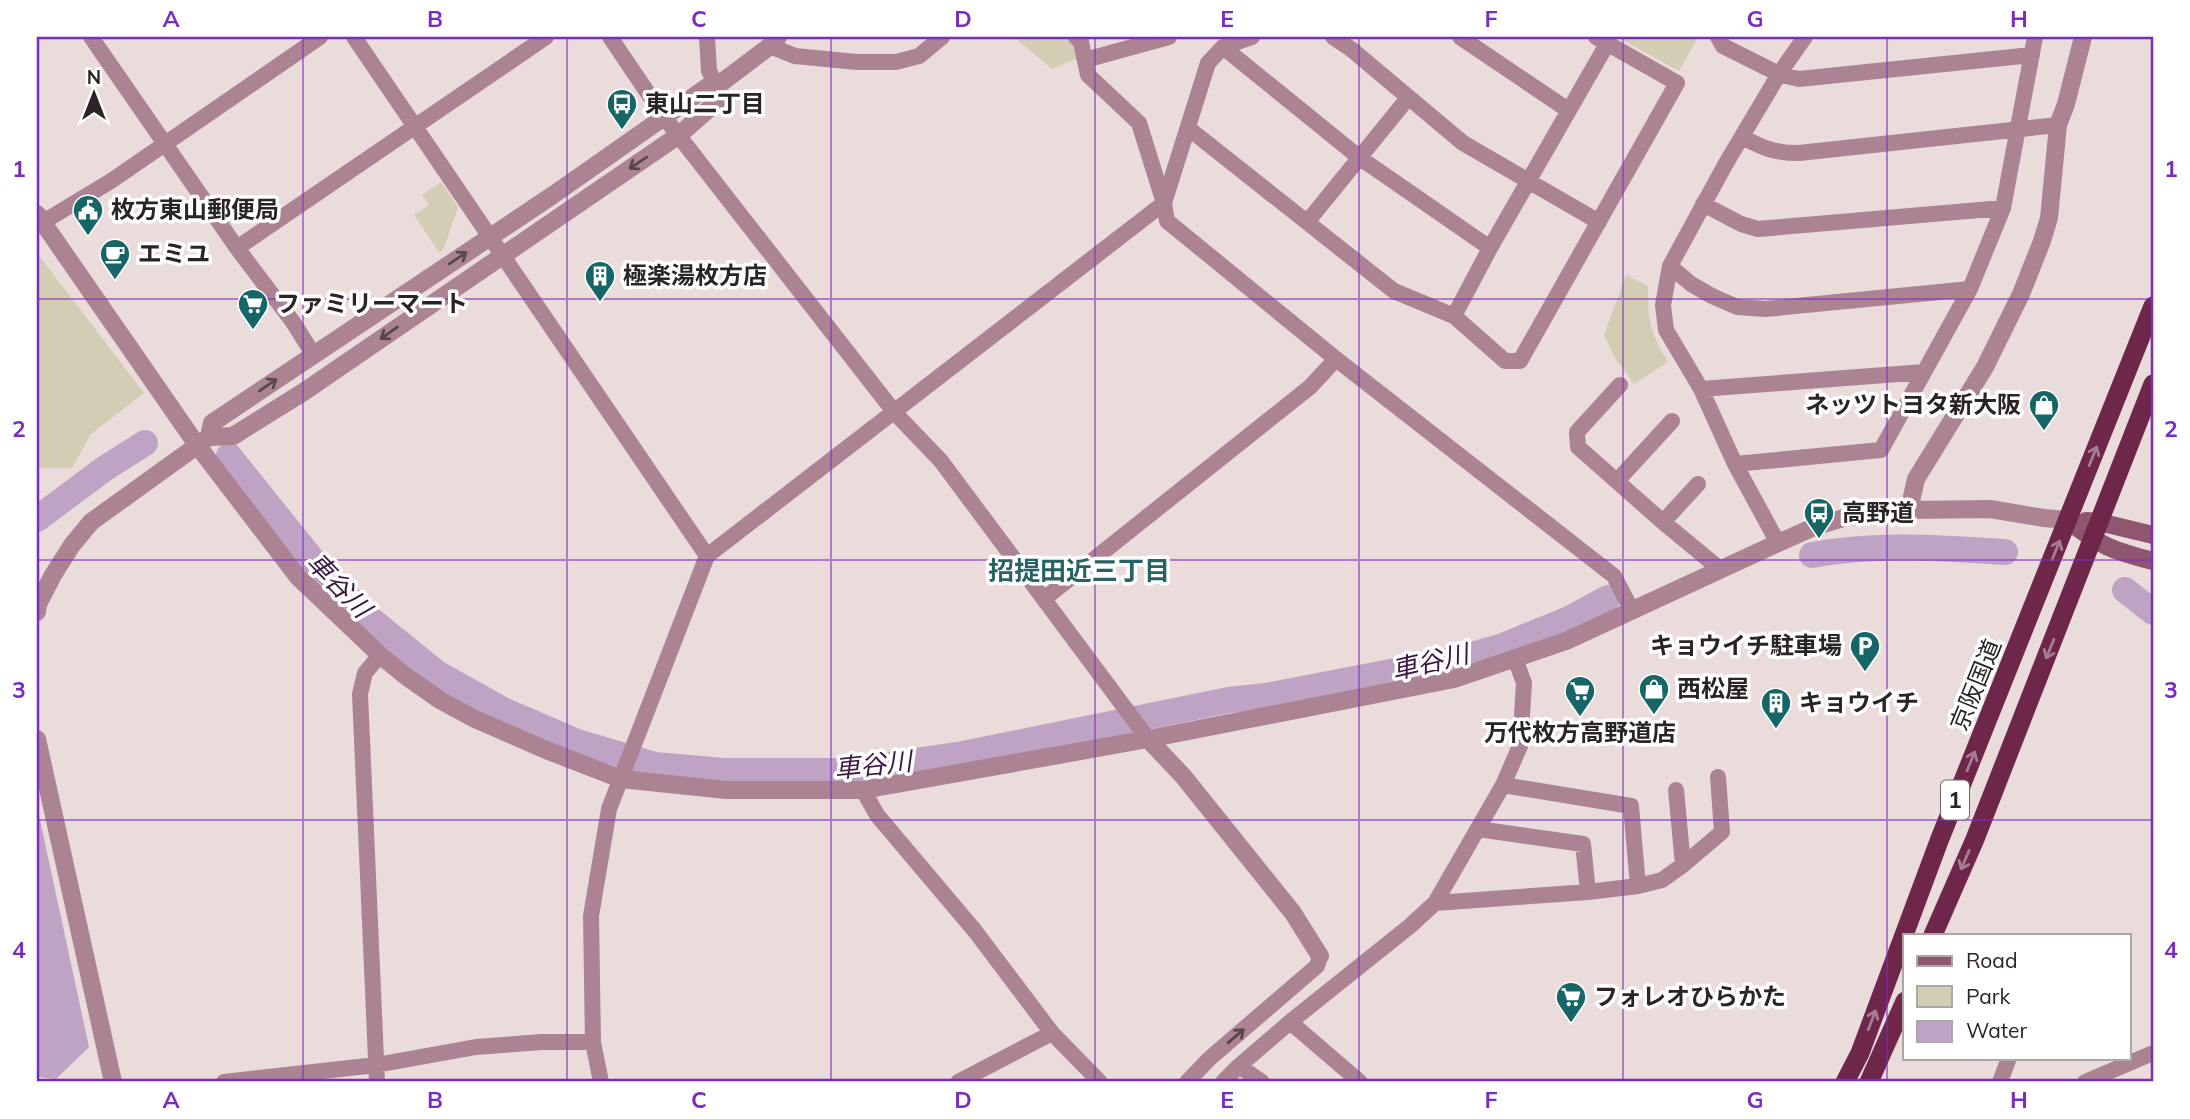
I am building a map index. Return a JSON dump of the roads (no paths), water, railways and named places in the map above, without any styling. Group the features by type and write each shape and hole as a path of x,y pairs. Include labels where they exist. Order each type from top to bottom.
{"highway":[{"name":"京阪国道","path":"1904,934 2153,306"},
{"name":"1","path":"1933,934 1975,839 2153,384"},
{"name":"京阪国道","path":"1845,1082 1860,1053 1903,938"},
{"path":"1869,1082 1903,1005"}],"main road":[{"path":"2068,520 2096,531 2153,536"},
{"path":"2096,531 2119,553 2153,561"}],"street":[{"path":"91,37 313,354"},
{"path":"320,37 111,181 40,218 203,441 298,577 407,677 440,700 475,719 545,750 624,771 726,790 863,790 1143,733 1454,679 1566,640 1814,527 1847,517 1909,510 1990,509 2068,520"},
{"path":"354,37 707,556"},
{"path":"237,248 546,37"},
{"path":"610,37 664,117 895,413 941,461 1143,733 1183,776 1293,913 1320,956 1317,966 1209,1059 1187,1082"},
{"path":"37,612 52,575 91,522 203,441 233,436 305,391 679,135 719,100 717,86 709,71 707,37"},
{"path":"203,441 212,423 707,87 717,86 774,42 795,56 857,62 896,62 919,56 942,37"},
{"path":"1076,37 1081,42 1088,75 1139,123 1167,220 1336,359 1614,576 1631,609"},
{"path":"1085,60 1169,37"},
{"path":"601,1082 593,1042 591,916 609,809 707,556 1164,203 1208,63 1223,47 1252,37"},
{"path":"1333,37 1463,143 1598,222"},
{"path":"1460,37 1568,110"},
{"path":"1718,37 1723,46 1779,74 1799,79 2032,55"},
{"path":"1778,543 1735,464 1701,389 1666,330 1663,305 1670,266 1779,74 1805,37"},
{"path":"1735,464 1881,450 1970,289 2003,208 2035,37"},
{"path":"1909,510 1916,479 1985,368 2021,294 2042,241 2049,218 2058,125 2083,37"},
{"path":"1188,128 1394,291 1454,316 1505,361 1520,361 1677,83 1602,40 1568,110 1454,316"},
{"path":"1223,47 1360,158 1490,248"},
{"path":"1308,222 1408,98"},
{"path":"1742,137 1764,149 1779,153 1798,153 2058,125"},
{"path":"1703,204 1741,224 1758,229 2003,208"},
{"path":"1670,266 1691,284 1737,307 1766,309 1970,289"},
{"path":"1044,599 1310,387 1336,359"},
{"path":"1701,389 1924,372"},
{"path":"1619,385 1577,432 1578,447 1721,570"},
{"path":"1616,481 1672,421"},
{"path":"1663,522 1698,484"},
{"path":"377,1082 360,694 365,673 380,655"},
{"path":"1223,1082 1290,1022 1435,903 1503,785 1520,746 1524,682 1515,658"},
{"path":"37,738 113,1082"},
{"path":"1435,903 1588,892 1662,880 1722,832 1718,776"},
{"path":"1503,785 1630,806 1638,886"},
{"path":"863,790 877,815 975,931 1052,1032 1100,1082"},
{"path":"1676,790 1683,865"},
{"path":"1478,828 1583,844 1588,892"},
{"path":"1290,1022 1360,1082"},
{"path":"958,1082 1052,1032"},
{"path":"224,1082 376,1065 476,1047 542,1042 593,1042"},
{"path":"2130,1059 2153,1053"},
{"path":"2000,1082 2008,1060"},
{"path":"2085,1082 2121,1061"},
{"path":"1239,1066 1262,1082"}],"water":[{"path":"37,806 89,1047 56,1079 37,1077"}],"waterway":[{"name":"車谷川","path":"37,519 104,469 145,443"},
{"name":"車谷川","path":"229,456 315,563 369,618 437,673 505,711 577,742 655,765 724,771 846,771 963,754 1229,700 1266,696 1453,660 1500,647 1569,619 1608,598"},
{"name":"車谷川","path":"1812,555 1884,548 2005,552"},
{"name":"車谷川","path":"2125,590 2153,612"}],"place":[{"name":"東山二丁目","path":"622,131"},
{"name":"枚方東山郵便局","path":"88,237"},
{"name":"エミユ","path":"115,281"},
{"name":"極楽湯枚方店","path":"600,303"},
{"name":"ファミリーマート","path":"253,331"},
{"name":"ネッツトヨタ新大阪","path":"2044,432"},
{"name":"高野道","path":"1819,540"},
{"name":"キョウイチ駐車場","path":"1865,673"},
{"name":"西松屋","path":"1654,716"},
{"name":"万代枚方高野道店","path":"1580,718"},
{"name":"キョウイチ","path":"1776,730"},
{"name":"フォレオひらかた","path":"1571,1024"}],"district":[{"name":"招提田近三丁目","path":"1079,571"}]}
